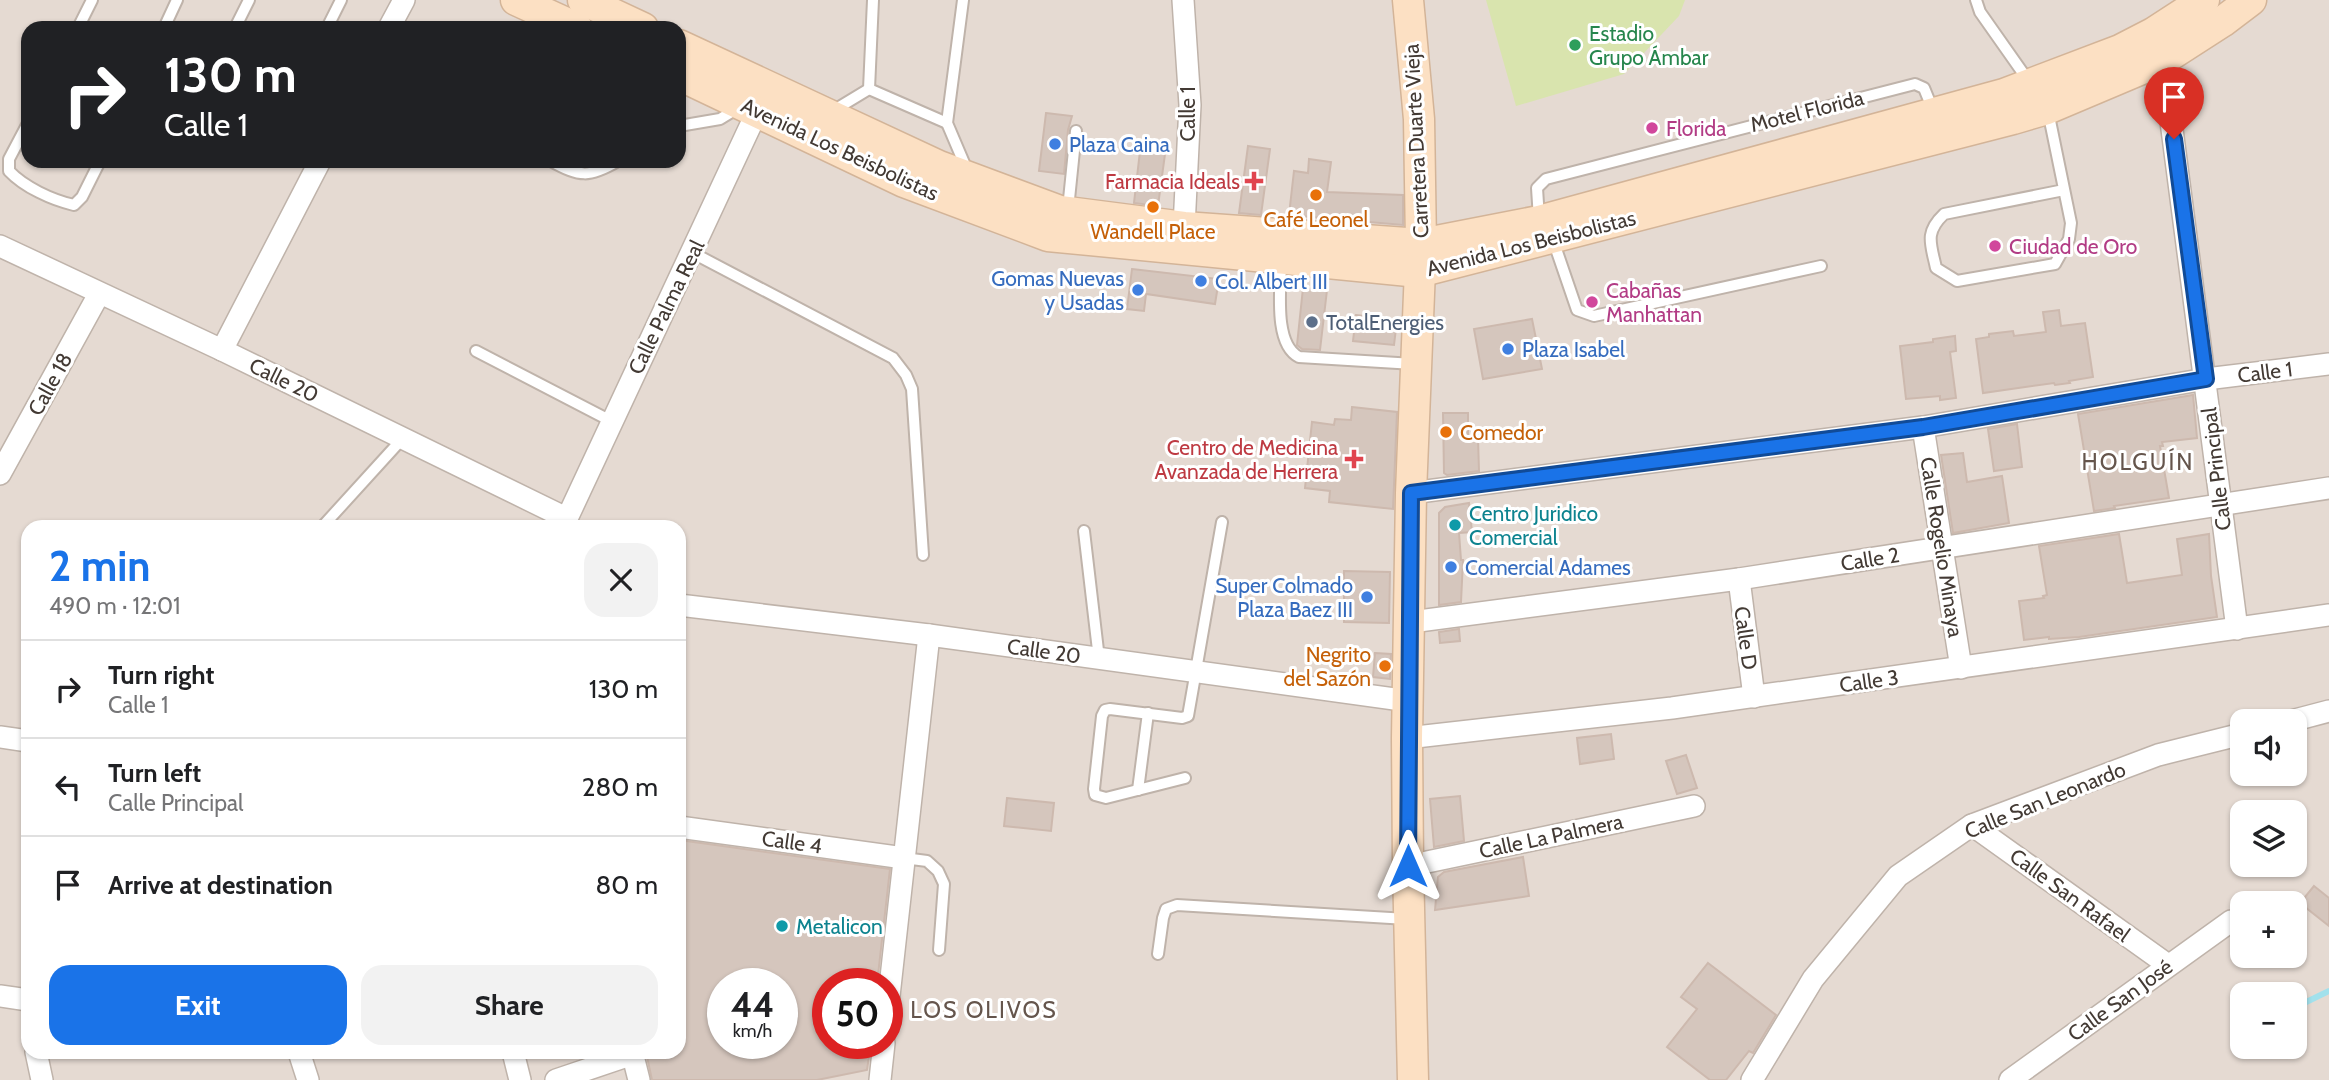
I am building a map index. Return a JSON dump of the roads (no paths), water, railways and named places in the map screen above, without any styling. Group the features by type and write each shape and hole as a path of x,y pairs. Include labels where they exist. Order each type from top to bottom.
{"main road":[{"path":"516,0 562,21"},
{"path":"583,0 628,21"},
{"name":"Carretera Duarte Vieja","path":"1408,0 1419,119 1420,258 1411,493 1408,738 1413,1080"},
{"name":"Avenida Los Beisbolistas","path":"686,50 757,101 904,182 1048,236 1281,258 1420,258 2013,120 2039,96 2120,50 2158,46 2213,11 2251,0"},
{"path":"2213,11 2267,0"},
{"name":"Avenida Los Beisbolistas","path":"686,77 757,101 827,114 970,179 1068,212 1420,258"},
{"name":"Avenida Los Beisbolistas","path":"1546,229 2004,94 2039,96"}],"street":[{"path":"393,21 404,0"},
{"name":"Calle 1","path":"1183,0 1189,105 1184,228"},
{"name":"Calle Principal","path":"2158,46 2206,379 2236,629"},
{"name":"Calle Palma Real","path":"566,520 693,253 757,101"},
{"path":"222,350 316,168"},
{"name":"Calle 20","path":"0,246 403,438 561,520"},
{"name":"Calle 18","path":"0,474 99,294"},
{"name":"Calle 1","path":"1411,493 1923,427 2206,379 2329,364"},
{"name":"Calle Rogelio Minaya","path":"1923,427 1961,668"},
{"name":"Calle 2","path":"1411,622 1739,579 2329,488"},
{"name":"Calle D","path":"1739,579 1754,697"},
{"name":"Calle 20","path":"686,606 929,635 1409,701"},
{"name":"Calle 3","path":"1408,738 1754,697 2329,615"},
{"path":"892,968 929,635"},
{"path":"2307,717 2329,711"},
{"path":"0,737 21,740"},
{"name":"Calle San Leonardo","path":"1752,1080 1814,979 1898,876 1972,825 2158,755 2230,737"},
{"name":"Calle La Palmera","path":"1408,866 1694,806"},
{"name":"Calle San Rafael","path":"1972,825 2168,965"},
{"name":"Calle 4","path":"686,828 904,858"},
{"name":"Calle San José","path":"2010,1080 2230,922"},
{"path":"0,996 21,1002"},
{"path":"38,1059 42,1080"},
{"path":"301,1059 308,1080"},
{"path":"515,1059 520,1080"},
{"path":"556,1080 615,1059"},
{"path":"634,1059 639,1080"},
{"path":"880,1080 882,1059"}],"lane":[{"path":"82,21 92,0"},
{"path":"167,21 177,0"},
{"path":"239,21 250,0"},
{"path":"330,21 341,0"},
{"path":"869,89 873,0"},
{"path":"963,0 947,122 970,179"},
{"path":"1976,0 1980,12 2039,96 2064,190 2071,223 2069,239 2055,264 1956,281 1936,268 1929,234 1944,214 2064,190"},
{"path":"827,114 869,89"},
{"path":"869,89 947,122"},
{"path":"686,125 720,119 757,101"},
{"path":"1068,212 1076,131"},
{"path":"21,136 9,159 9,171 16,179 61,202 74,205 82,197 96,168"},
{"path":"563,168 570,172 593,174 605,168"},
{"path":"1546,229 1577,310 1594,316 1821,266"},
{"path":"693,253 893,358 901,366 912,389 923,555"},
{"path":"1281,258 1283,332 1285,344 1291,353 1299,357 1416,365"},
{"path":"476,351 611,421"},
{"path":"328,520 403,438"},
{"path":"1185,778 1106,798 1095,795 1102,716 1105,710 1182,718 1188,716 1222,523"},
{"path":"1084,531 1099,659"},
{"path":"1138,790 1148,713"},
{"path":"904,858 927,861 942,878 944,884 939,950"},
{"path":"1158,954 1166,909 1177,905 1409,920"}],"waterway":[{"path":"2307,1002 2329,991"}],"place":[{"name":"Estadio Grupo Ámbar","path":"1575,45"},
{"name":"Florida","path":"1652,128"},
{"name":"Plaza Caina","path":"1055,144"},
{"name":"Farmacia Ideals","path":"1254,181"},
{"name":"Café Leonel","path":"1316,195"},
{"name":"Wandell Place","path":"1153,207"},
{"name":"Ciudad de Oro","path":"1995,246"},
{"name":"Col. Albert III","path":"1201,281"},
{"name":"Gomas Nuevas y Usadas","path":"1138,290"},
{"name":"Cabañas Manhattan","path":"1592,302"},
{"name":"TotalEnergies","path":"1312,322"},
{"name":"Plaza Isabel","path":"1508,349"},
{"name":"Comedor","path":"1446,432"},
{"name":"Centro de Medicina Avanzada de Herrera","path":"1354,459"},
{"name":"Centro Juridico Comercial","path":"1455,525"},
{"name":"Comercial Adames","path":"1451,567"},
{"name":"Super Colmado Plaza Baez III","path":"1367,597"},
{"name":"Negrito del Sazón","path":"1385,666"},
{"name":"Metalicon","path":"782,926"}],"district":[{"name":"HOLGUÍN","path":"2138,462"},
{"name":"LOS OLIVOS","path":"984,1010"}]}
